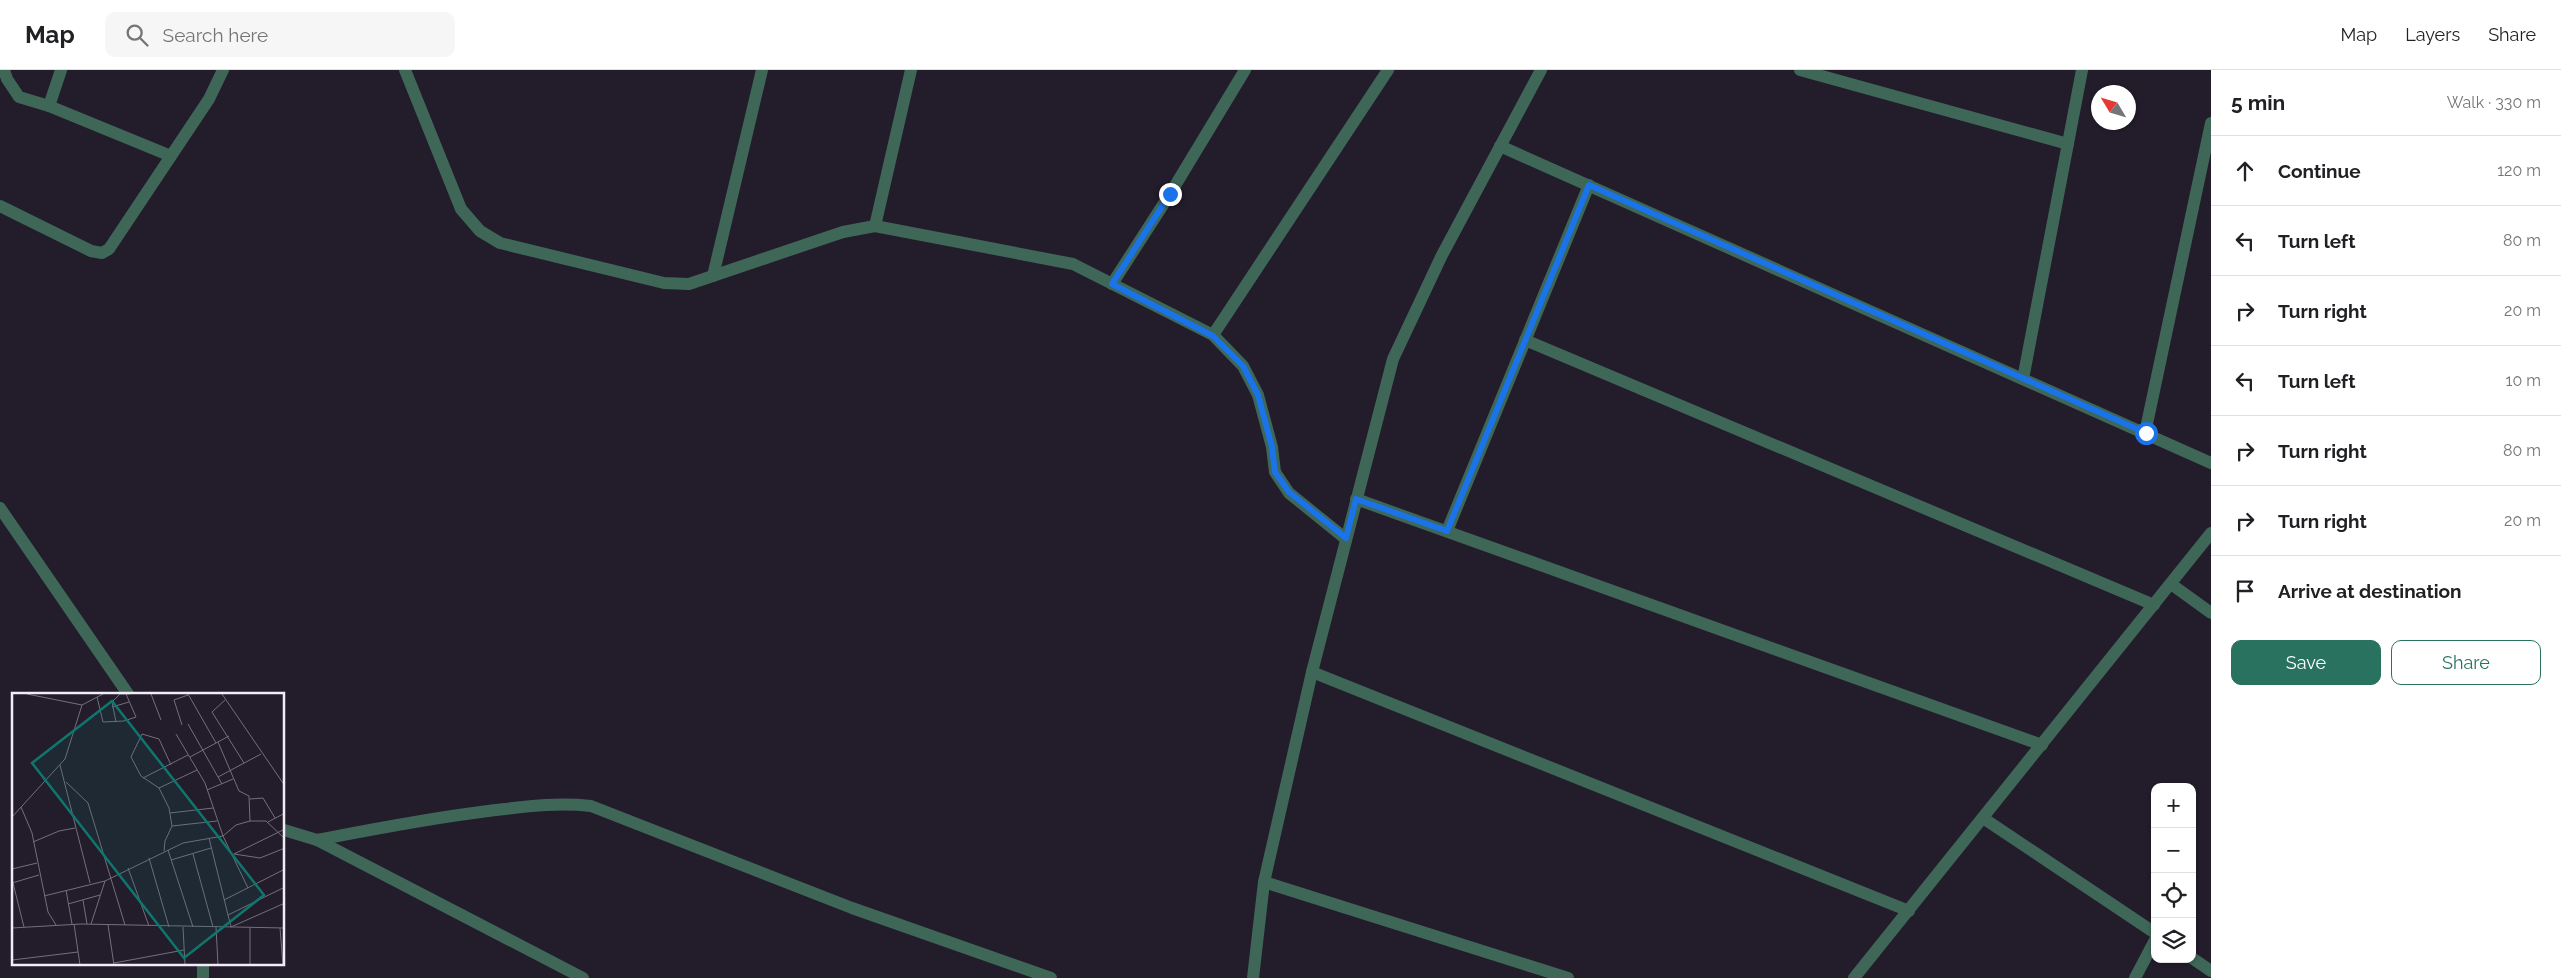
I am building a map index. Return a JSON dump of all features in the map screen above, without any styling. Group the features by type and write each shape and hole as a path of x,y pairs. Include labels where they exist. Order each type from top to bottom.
{"street":[{"path":"4,70 7,79 19,97 48,106 171,156"},
{"path":"48,106 61,70"},
{"path":"0,206 92,251 102,253 109,249 209,99 223,70"},
{"path":"406,70 461,209 480,231 500,243 664,283 689,284 843,232 875,226 1073,264 1213,336 1243,366 1258,395 1272,447 1275,472 1289,492 1346,538"},
{"path":"713,276 762,70"},
{"path":"875,226 911,70"},
{"path":"1112,284 1170,194 1245,70"},
{"path":"1213,336 1388,70"},
{"path":"1253,978 1264,882 1312,672 1393,359 1442,255 1541,70"},
{"path":"1800,70 2068,144"},
{"path":"2023,379 2082,70"},
{"path":"2146,433 2211,123"},
{"path":"1500,146 2211,462"},
{"path":"1447,531 1589,185"},
{"path":"1526,340 2154,605"},
{"path":"1356,499 2042,745"},
{"path":"0,508 127,693"},
{"path":"1854,978 2211,533"},
{"path":"2171,584 2211,613"},
{"path":"1312,672 1909,911"},
{"path":"317,840 427,819 514,808 562,803 591,806 852,908 1050,978"},
{"path":"1983,818 2151,930"},
{"path":"285,830 317,840 583,978"},
{"path":"1264,882 1568,978"},
{"path":"2135,978 2151,948"},
{"path":"2196,961 2211,971"}],"route":[{"path":"1170,194 1112,284 1213,336 1243,366 1258,395 1272,447 1275,472 1289,492 1346,538 1356,499 1447,531 1589,185 2146,433"}]}
